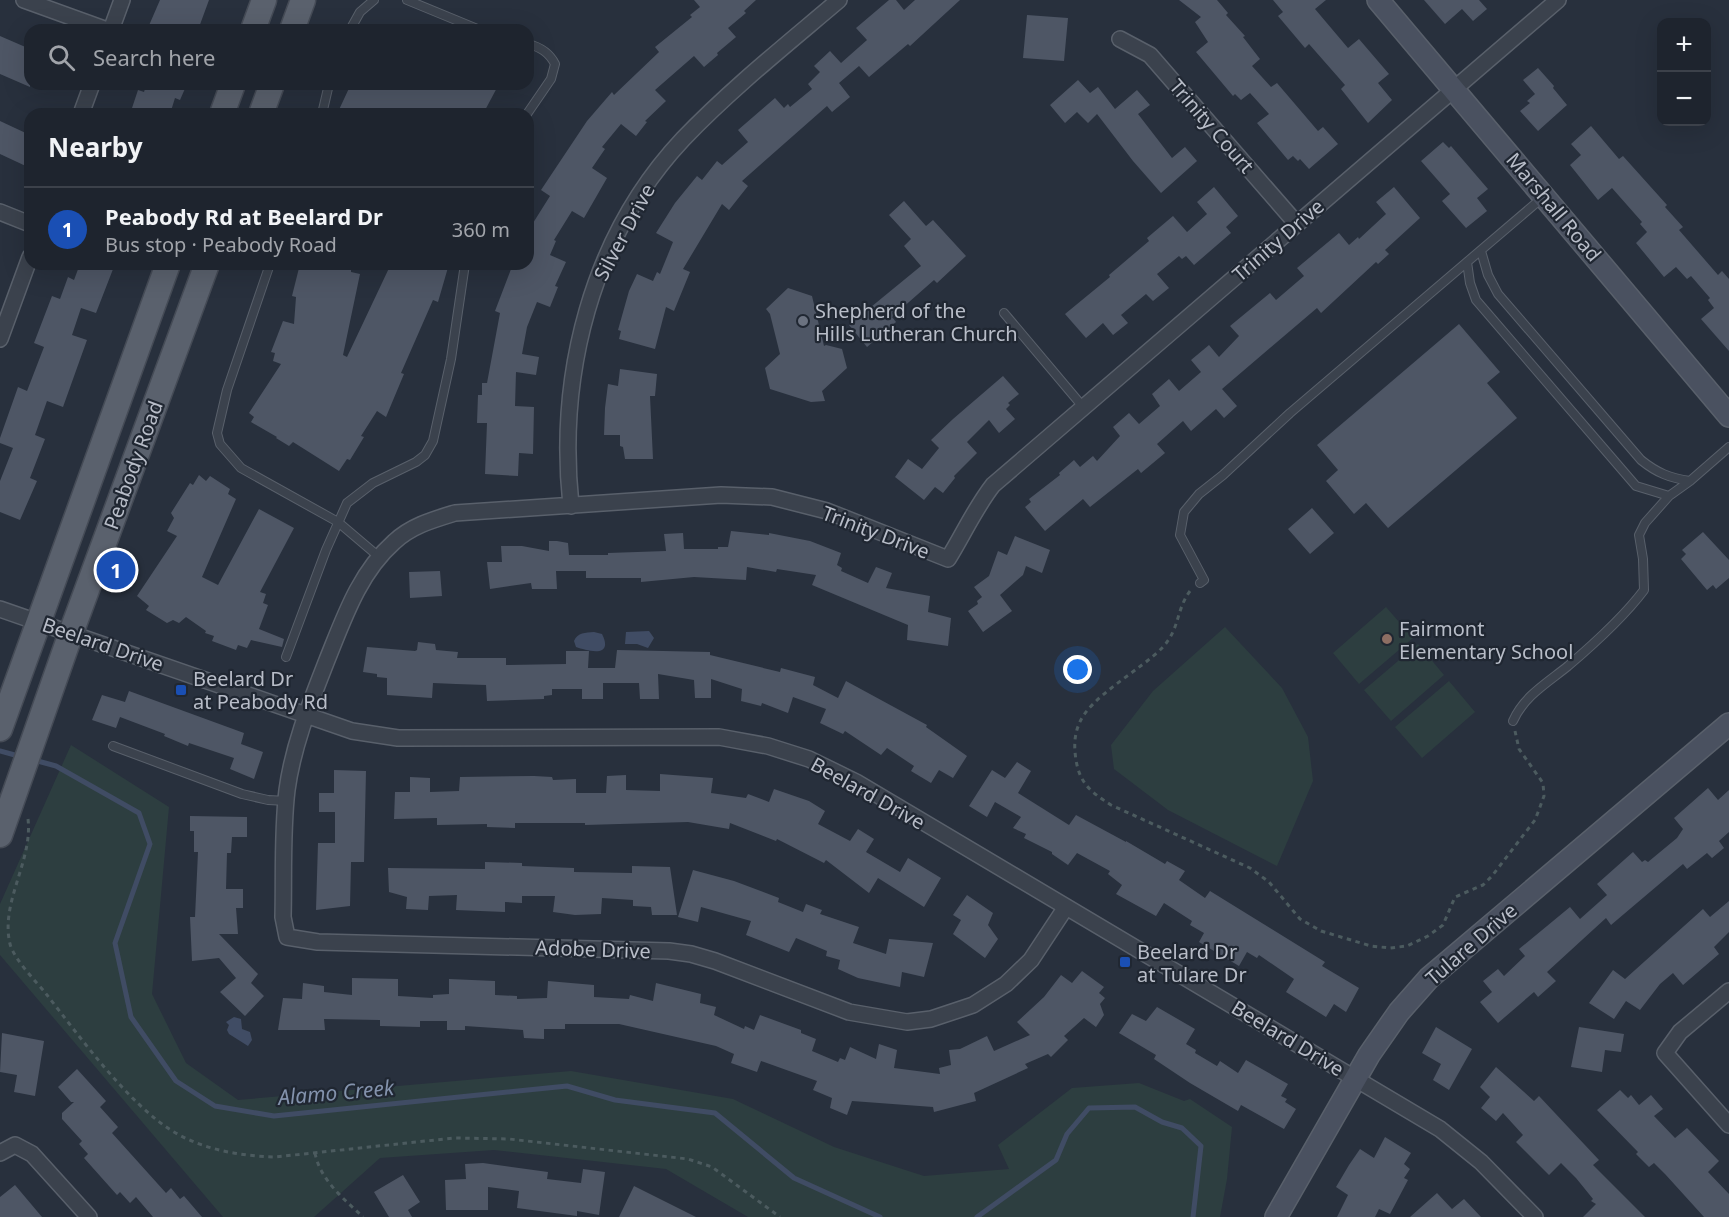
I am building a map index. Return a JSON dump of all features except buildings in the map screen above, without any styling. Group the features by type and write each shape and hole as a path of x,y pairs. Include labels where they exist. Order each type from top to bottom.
{"main road":[{"path":"255,24 264,0"},
{"path":"294,24 303,0"},
{"path":"224,108 231,90"},
{"path":"263,108 270,90"},
{"name":"Peabody Road","path":"3,720 166,270"},
{"name":"Peabody Road","path":"0,835 71,633 205,270"}],"street":[{"path":"24,0 92,24"},
{"path":"112,24 122,0"},
{"name":"Silver Drive","path":"571,506 569,485 571,392 577,350 588,301 610,249 634,205 682,141 722,100 839,0"},
{"name":"Marshall Road","path":"1378,0 1729,416"},
{"name":"Trinity Drive","path":"306,716 351,601 378,556 416,525 455,513 721,495 772,497 827,511 948,560 979,503 993,486 1558,0"},
{"name":"Trinity Court","path":"1120,39 1150,56 1296,223"},
{"path":"83,108 90,90"},
{"path":"0,212 24,222"},
{"path":"0,339 25,270"},
{"name":"Beelard Drive","path":"0,609 352,731 398,738 719,737 768,746 809,759 856,782 1440,1129 1481,1162 1535,1217"},
{"name":"Adobe Drive","path":"306,716 297,742 287,789 283,917 287,937 318,942 520,946 669,951 691,954 849,1012 907,1022 923,1020 973,1005 1006,984 1031,960 1066,907"},
{"name":"Tulare Drive","path":"1276,1217 1369,1055 1399,1012 1429,978 1728,727"},
{"path":"1729,991 1680,1032 1665,1053 1729,1125"},
{"path":"0,1153 15,1145 32,1154 90,1217"}],"lane":[{"path":"353,24 360,12 374,0"},
{"path":"406,0 465,24"},
{"path":"531,108 551,79 555,64 550,55 534,46"},
{"path":"323,108 328,90"},
{"path":"1200,583 1204,580 1180,535 1184,512 1199,494 1290,413 1545,196"},
{"path":"1481,250 1488,275 1498,294 1641,460 1672,479 1690,481"},
{"path":"1467,262 1470,283 1476,300 1636,486 1669,496"},
{"path":"268,270 227,390 217,434 220,444 241,468 338,522 378,556"},
{"path":"286,657 326,550 347,503 373,483 416,462 425,455 433,441 451,359 464,270"},
{"path":"1004,313 1084,408"},
{"path":"1513,721 1519,707 1631,607 1644,590 1643,559 1639,535 1648,518 1669,496 1729,447"},
{"path":"113,746 242,794 268,800 287,801"}],"path":[{"path":"1200,583 1190,590 1182,602 1177,626 1163,646 1143,666 1096,702 1079,723 1074,745 1078,769 1091,792 1111,805 1250,868 1269,882 1300,919 1321,931 1371,946 1390,948 1407,946 1428,936 1443,925 1455,897 1483,885 1492,876 1535,820 1544,796 1543,783 1519,749 1513,721"},
{"path":"8,812 28,816 30,835 9,904 7,927 10,945 26,969 123,1087 159,1122 180,1135 201,1144 250,1156 275,1157 454,1138 509,1139 688,1159 712,1167 780,1217"},
{"path":"315,1153 326,1178 363,1217"}],"shaded area":[{"path":"1386,607 1413,638 1359,684 1333,653"},
{"path":"1225,627 1282,688 1308,737 1313,781 1277,866 1168,810 1114,769 1111,745 1153,691"},
{"path":"1418,644 1444,675 1391,721 1364,690"},
{"path":"1449,681 1475,712 1422,758 1395,727"},
{"path":"71,745 169,807 152,994 186,1063 238,1100 571,1071 733,1099 834,1147 924,1176 1009,1169 998,1145 1072,1088 1139,1083 1184,1101 1190,1099 1232,1127 1227,1179 1220,1217 748,1217 666,1169 494,1150 380,1158 314,1217 223,1217 0,955 0,904"}],"water":[{"path":"649,631 654,638 648,648 637,644 625,644 626,632"},
{"path":"594,632 602,634 605,647 602,650 593,651 576,647 574,641 578,636"},
{"path":"234,1017 241,1019 242,1029 250,1032 252,1040 248,1046 229,1034 227,1030 229,1025 226,1022"}],"waterway":[{"name":"Alamo Creek","path":"0,751 22,757"},
{"name":"Alamo Creek","path":"34,760 56,766 139,813 150,844 115,943 131,1017 176,1081 215,1106 274,1116 567,1086 615,1100 715,1113 794,1178 880,1217"},
{"name":"Alamo Creek","path":"977,1217 1056,1160 1067,1134 1089,1108 1135,1107 1162,1122 1182,1128 1201,1146 1193,1217"}],"place":[{"name":"Shepherd of the Hills Lutheran Church","path":"803,321"},
{"name":"Peabody Rd at Beelard Dr","path":"116,570"},
{"name":"Fairmont Elementary School","path":"1387,639"},
{"name":"Beelard Dr at Peabody Rd","path":"181,690"},
{"name":"Beelard Dr at Tulare Dr","path":"1125,962"}]}
